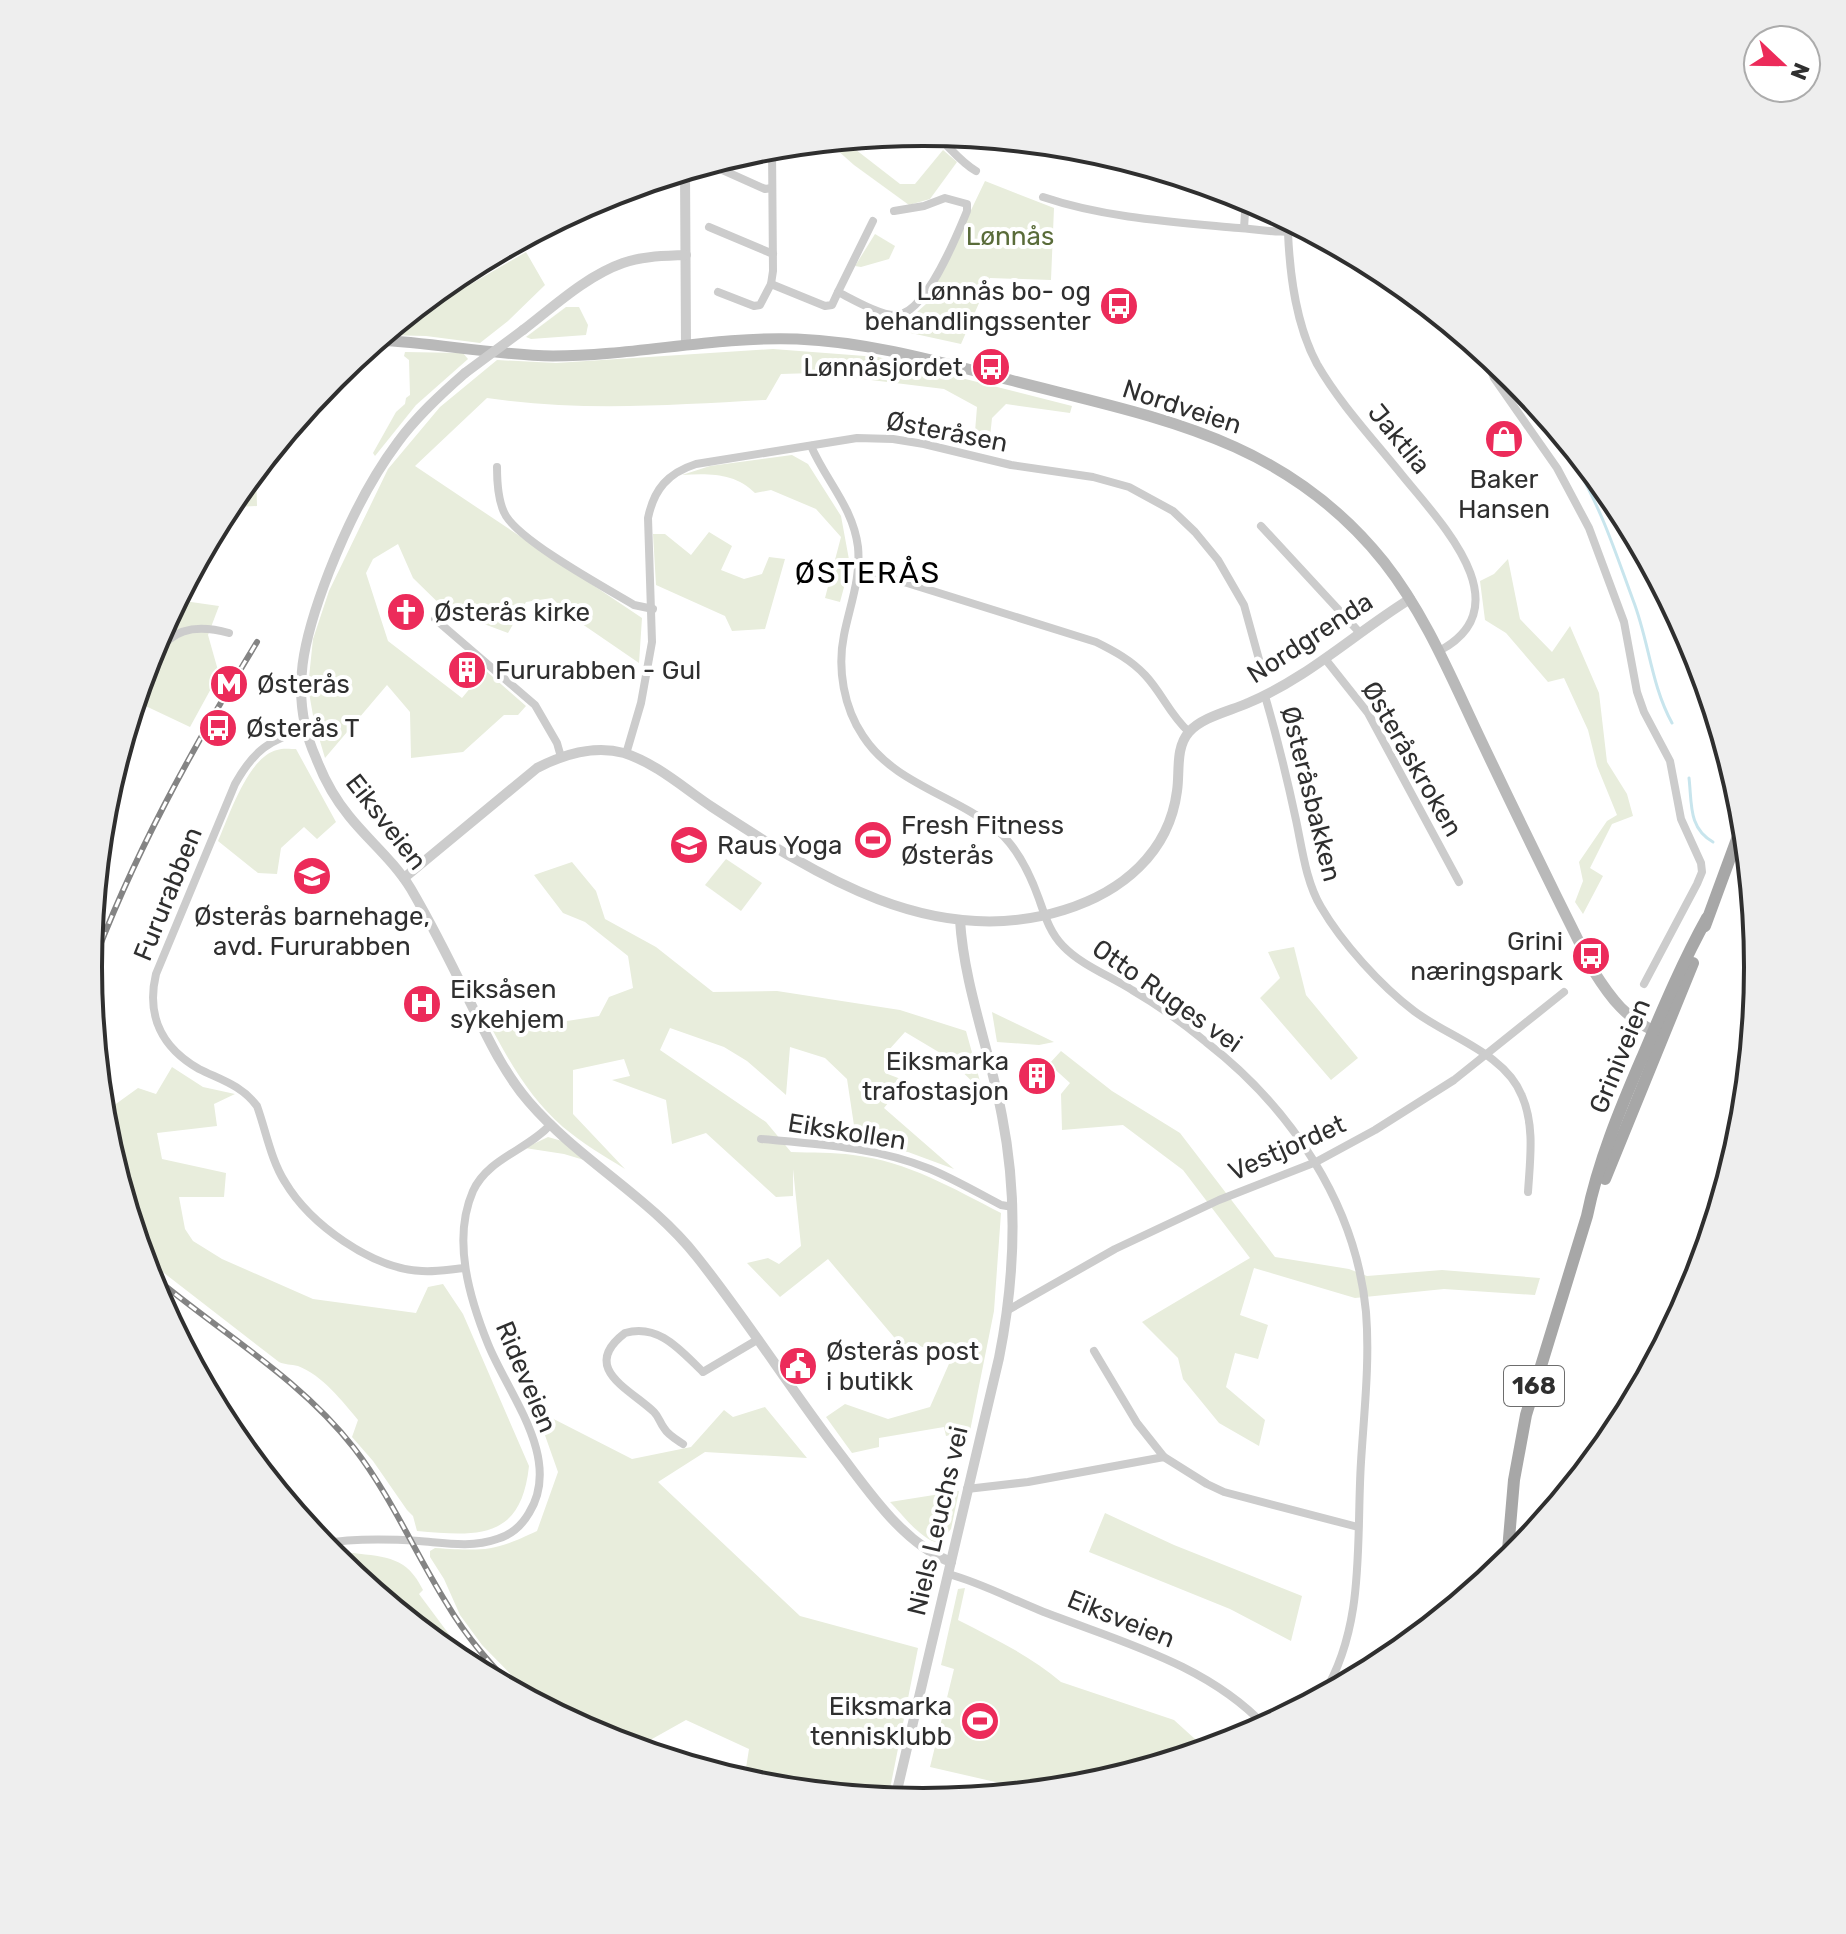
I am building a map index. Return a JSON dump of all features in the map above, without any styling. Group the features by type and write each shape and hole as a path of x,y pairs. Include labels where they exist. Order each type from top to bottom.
{"main road":[{"name":"Nordveien","path":"392,341 554,356 796,339 867,347 934,361 1209,434 1263,460 1314,495 1367,542 1410,599 1439,651 1593,970 1619,1007 1634,1021 1658,1033"},
{"name":"Griniveien","path":"1509,1543 1514,1480 1526,1415 1591,1195 1612,1133 1699,948 1734,845"}],"street":[{"path":"951,147 967,166 976,171"},
{"path":"718,292 754,306 760,305 771,284 772,160"},
{"path":"724,171 765,189 772,188"},
{"path":"685,182 686,345"},
{"path":"1043,197 1104,212 1288,233"},
{"path":"838,292 897,315 925,297 950,253 967,204 945,198 924,206 894,211"},
{"path":"1244,228 1245,212"},
{"path":"771,284 825,306 832,305 873,221"},
{"path":"709,227 773,254"},
{"name":"Jaktlia","path":"1288,233 1296,303 1306,343 1319,367 1452,535 1466,560 1475,611 1466,632 1439,651"},
{"name":"Eiksveien","path":"686,255 634,260 613,267 575,291 465,373 429,406 397,443 347,527 305,640 302,685 306,729 314,755 335,797 404,878 505,1068 529,1102 678,1235 882,1506 949,1568 1203,1677 1237,1699 1256,1717"},
{"path":"1493,376 1557,468 1589,528 1624,622 1637,692 1670,761 1681,819 1701,863 1702,872 1697,884 1644,984"},
{"name":"Østeråsen","path":"626,754 649,666 653,609 648,518 662,484 682,468 696,464 811,446 869,438 905,440 1011,465 1093,477 1147,495 1185,521 1218,560 1244,605 1260,663"},
{"name":"Otto Ruges vei","path":"811,446 847,509 858,545 859,568 842,656 844,688 857,726 874,751 896,770 969,810 1007,840 1028,872 1044,915 1063,947 1148,1000 1228,1060 1273,1107 1316,1162 1332,1191 1359,1271 1367,1335 1355,1602 1349,1636 1333,1678"},
{"path":"497,467 504,513 515,527 634,605 653,609"},
{"path":"1261,526 1360,633"},
{"path":"404,878 527,775 561,757 596,750 626,754 652,767 776,849 837,882 895,906 960,920 1021,919 1091,900 1133,875 1167,830 1173,812 1179,757 1189,732 1171,714 1146,676 1114,651 1096,642 859,568"},
{"name":"Nordgrenda","path":"1189,732 1201,723 1265,696 1326,660 1410,599"},
{"path":"435,619 535,705 557,743 561,757"},
{"path":"170,640 177,632 201,628 229,633"},
{"name":"Østeråskroken","path":"1326,660 1368,713 1459,882"},
{"name":"Østeråsbakken","path":"1265,696 1304,858 1319,905 1336,930 1395,996 1436,1026 1486,1056 1512,1078 1528,1113 1528,1192"},
{"name":"Fururabben","path":"306,729 285,735 263,747 247,764 235,784 156,974 154,1019 159,1032 175,1052 244,1091 257,1106 285,1182 327,1229 376,1260 398,1268 421,1271 465,1268"},
{"name":"Niels Leuchs vei","path":"898,1787 1008,1310 1013,1245 1013,1207 1002,1114 969,979 960,920"},
{"name":"Vestjordet","path":"1008,1310 1115,1249 1170,1222 1316,1162 1419,1103 1486,1056 1564,992"},
{"name":"Rideveien","path":"337,1543 379,1540 462,1545 482,1543 507,1535 521,1524 531,1510 540,1484 536,1452 489,1346 465,1268 465,1226 475,1188 491,1168 535,1139 551,1124"},
{"name":"Eikskollen","path":"761,1139 877,1153 929,1168 1001,1205 1013,1207"},
{"path":"683,1444 664,1429 655,1413 611,1375 607,1361 611,1347 625,1333 647,1331 664,1336 703,1372 757,1340"},
{"path":"1094,1351 1137,1423 1164,1457 1224,1492 1358,1527"},
{"path":"967,1489 1028,1482 1164,1457"}],"green space":[{"path":"855,149 900,184 915,184 943,150 957,162 930,199 909,205 838,151"},
{"name":"Lønnås","path":"985,181 1054,208 1051,280 990,278 961,344 897,330 926,304"},
{"path":"875,234 895,246 889,259 855,266"},
{"path":"526,252 545,285 480,343 400,335 467,284"},
{"path":"566,307 579,307 588,325 586,335 526,337"},
{"path":"773,349 878,357 1072,406 1070,413 1006,404 992,418 989,447 974,444 977,407 944,389 814,373 781,374 766,400 592,406 487,398 415,466 642,618 639,663 569,615 552,598 526,602 508,633 468,618 457,621 413,578 398,544 373,559 366,573 388,641 462,698 485,670 526,706 518,715 504,715 463,752 411,758 410,712 387,685 325,758 308,687 313,639 329,591 388,469 440,407 497,360 556,363"},
{"path":"405,352 463,353 468,359 416,405 375,456 373,453 396,412 410,395 409,360 404,356"},
{"path":"792,455 808,464 841,516 850,565 840,602 825,598 841,537 816,509 771,490 755,493 730,478 682,475 710,466"},
{"path":"257,488 257,506 243,507"},
{"path":"709,532 732,546 721,570 744,579 762,574 769,557 785,559 765,629 732,631 725,616 656,585 653,534 665,534 691,555"},
{"path":"1508,559 1520,619 1552,652 1570,626 1599,693 1607,762 1627,794 1633,816 1612,824 1590,868 1603,876 1583,914 1575,902 1583,881 1579,862 1607,821 1617,815 1597,766 1588,730 1564,678 1548,682 1506,633 1485,620 1480,581 1494,574"},
{"path":"188,602 219,606 208,635 219,674 190,727 145,706 164,653"},
{"path":"296,749 336,822 317,839 304,827 281,848 277,874 258,873 218,841 248,775 257,764 277,750"},
{"path":"726,859 762,883 741,911 705,885"},
{"path":"572,862 596,891 605,919 656,947 713,992 777,991 900,1010 966,1031 983,1092 947,1057 905,1032 887,1052 885,1073 906,1081 884,1108 954,1169 908,1152 875,1147 876,1137 855,1132 847,1079 825,1058 790,1047 786,1095 747,1061 724,1047 670,1028 660,1050 766,1122 791,1152 845,1154 892,1163 930,1177 1001,1213 994,1311 970,1431 946,1436 944,1427 879,1438 879,1447 852,1453 826,1417 845,1404 888,1419 930,1407 952,1357 908,1342 904,1349 828,1259 780,1297 747,1263 768,1258 779,1264 801,1246 793,1169 793,1196 776,1197 706,1133 672,1144 666,1100 612,1080 630,1076 624,1059 573,1070 573,1114 625,1169 563,1127 527,1087 482,1010 516,1029 599,1016 609,997 633,988 628,956 585,922 563,913 534,875"},
{"path":"1294,947 1306,995 1358,1058 1331,1080 1260,998 1280,978 1268,952"},
{"path":"992,1012 1054,1042 1039,1045 997,1042"},
{"path":"1061,1051 1112,1091 1180,1133 1275,1257 1349,1269 1367,1276 1442,1270 1540,1278 1535,1295 1444,1289 1355,1298 1254,1268 1240,1315 1268,1325 1258,1359 1235,1353 1226,1387 1265,1420 1259,1446 1219,1423 1183,1379 1178,1358 1142,1322 1250,1258 1183,1170 1123,1125 1062,1130 1061,1094 1070,1083 1049,1064"},
{"path":"172,1067 203,1087 235,1094 214,1104 217,1126 157,1133 162,1159 226,1173 224,1197 179,1197 185,1229 193,1241 222,1259 313,1299 416,1313 428,1287 443,1284 463,1314 529,1466 517,1508 506,1521 477,1532 417,1531 413,1516 352,1437 358,1420 331,1389 307,1370 279,1362 160,1270 130,1179 114,1105 138,1088 156,1094"},
{"path":"548,1137 562,1141 584,1160 525,1148"},
{"path":"765,1407 807,1458 705,1452 658,1482 800,1616 918,1648 890,1787 816,1781 746,1768 749,1749 686,1720 649,1741 560,1703 517,1681 482,1645 460,1615 430,1557 430,1551 435,1548 488,1548 537,1531 558,1472 536,1410 632,1459 691,1447 724,1410 733,1417"},
{"path":"959,1491 951,1529 939,1543 919,1532 890,1502"},
{"path":"1105,1513 1174,1545 1302,1596 1291,1641 1230,1609 1089,1552"},
{"path":"348,1554 386,1558 403,1565 417,1579 423,1590 419,1594 450,1638 423,1618"},
{"path":"965,1588 958,1620 1024,1656 1061,1682 1174,1720 1197,1741 1135,1760 1030,1781 1002,1784 930,1767 954,1669 941,1665 958,1589"}],"waterway":[{"path":"1587,484 1633,600 1659,694 1672,723"},
{"path":"1689,778 1695,822 1713,842"}],"railway":[{"path":"103,938 165,804 257,642"},
{"path":"167,1288 282,1376 332,1422 380,1485 435,1585 463,1628 495,1667"}],"place":[{"name":"Lønnås bo- og behandlingssenter","path":"1119,306"},
{"name":"Lønnåsjordet","path":"991,367"},
{"name":"Baker Hansen","path":"1504,439"},
{"name":"Østerås kirke","path":"406,612"},
{"name":"Fururabben - Gul","path":"467,670"},
{"name":"Østerås","path":"229,684"},
{"name":"Østerås T","path":"218,728"},
{"name":"Fresh Fitness Østerås","path":"873,840"},
{"name":"Raus Yoga","path":"689,845"},
{"name":"Østerås barnehage, avd. Fururabben","path":"312,876"},
{"name":"Grini næringspark","path":"1591,956"},
{"name":"Eiksåsen sykehjem","path":"422,1004"},
{"name":"Eiksmarka trafostasjon","path":"1037,1076"},
{"name":"Østerås post i butikk","path":"798,1366"},
{"name":"Eiksmarka tennisklubb","path":"980,1721"}],"district":[{"name":"ØSTERÅS","path":"868,573"}]}
